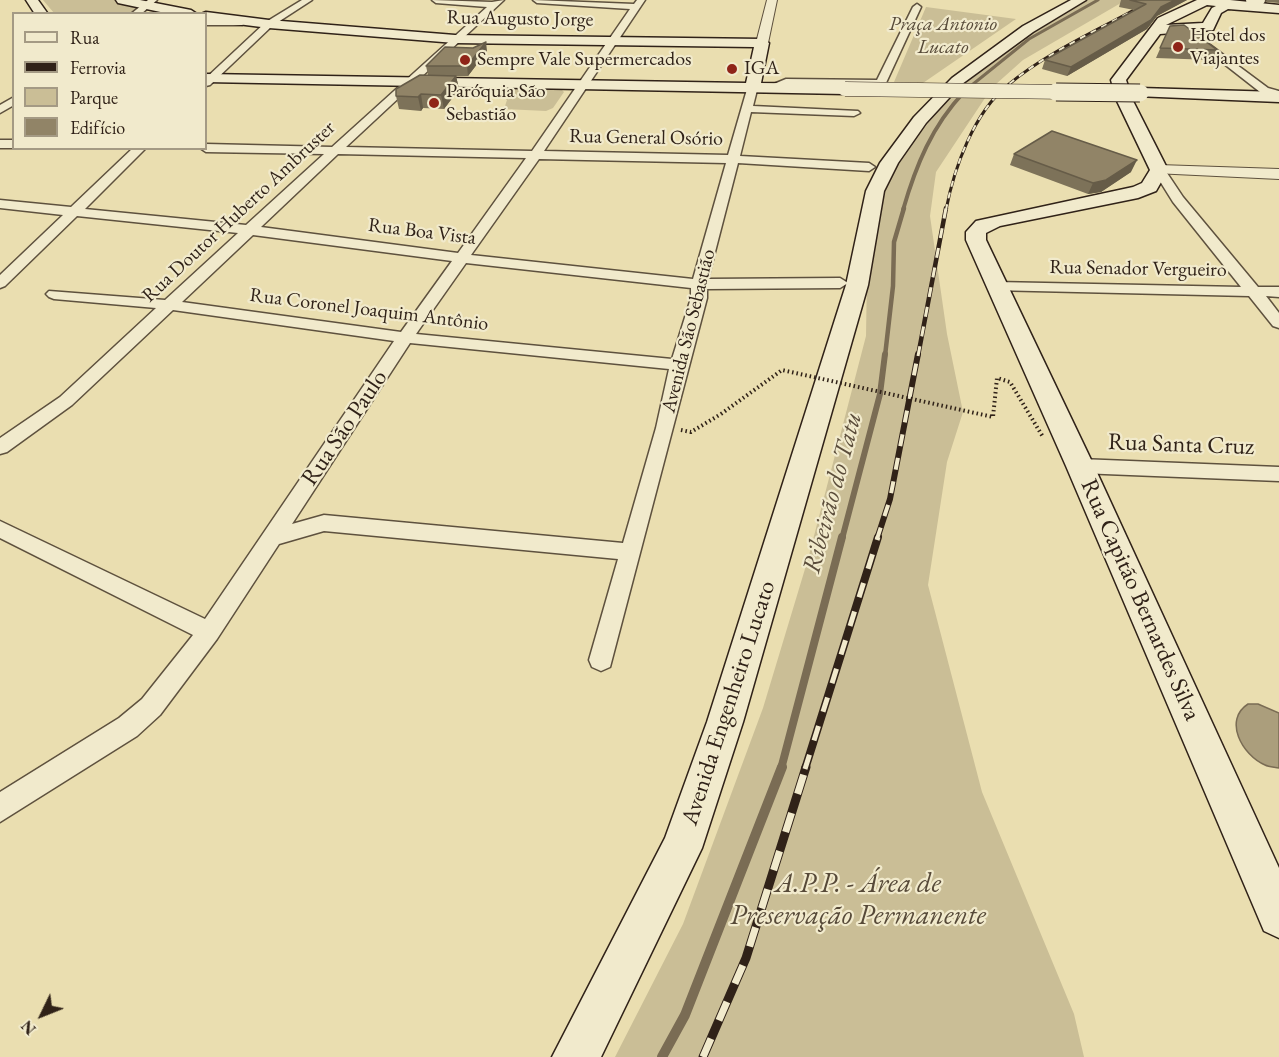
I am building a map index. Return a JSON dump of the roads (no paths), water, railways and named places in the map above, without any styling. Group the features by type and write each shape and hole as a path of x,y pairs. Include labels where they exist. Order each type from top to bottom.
{"main road":[{"path":"122,0 150,2 184,12"},
{"name":"Avenida Engenheiro Lucato","path":"856,199 869,167 904,116 953,70 1017,27 1079,0"},
{"name":"Avenida Engenheiro Lucato","path":"848,284 875,191 900,145 937,100 1006,44 1079,0"},
{"path":"1138,192 1149,187 1159,170 1125,101 1118,80 1163,21 1192,6 1254,2 1279,9"},
{"path":"1157,30 1208,27 1214,4"},
{"path":"1174,15 1175,20 1185,28"},
{"name":"Rua Augusto Jorge","path":"207,16 242,22 455,39 762,43"},
{"name":"Avenida São Sebastião","path":"753,86 762,43"},
{"path":"207,80 412,80 845,89 1259,93 1279,96"},
{"path":"869,167 877,174 875,191"},
{"name":"Rua Capitão Bernardes Silva","path":"1138,192 983,225 976,232 976,240 1080,466 1279,916"},
{"name":"Avenida Engenheiro Lucato","path":"576,1057 682,848 729,711 841,334 848,284 848,243"}],"street":[{"path":"207,80 269,24 308,0"},
{"path":"436,0 497,2"},
{"path":"537,0 639,4"},
{"name":"Avenida São Sebastião","path":"762,43 772,0"},
{"path":"138,12 150,2"},
{"name":"Rua Doutor Huberto Ambruster","path":"0,447 66,401 497,2"},
{"name":"Rua São Paulo","path":"0,808 128,726 151,707 209,632 405,338 639,4"},
{"path":"774,86 786,82 881,83 917,7"},
{"path":"207,22 242,22"},
{"path":"1185,28 1259,93 1279,103"},
{"name":"Avenida São Sebastião","path":"601,660 665,428 679,365 699,298 699,284 753,86"},
{"path":"747,109 854,113"},
{"name":"Rua General Osório","path":"207,148 734,159 869,167"},
{"path":"0,283 138,150"},
{"path":"1159,170 1279,174"},
{"path":"1159,170 1178,199 1279,323"},
{"path":"1138,192 1166,194 1178,199"},
{"name":"Rua Boa Vista","path":"0,204 250,230 462,258 699,284 848,284"},
{"name":"Rua Senador Vergueiro","path":"996,287 1279,292"},
{"name":"Rua Coronel Joaquim Antônio","path":"54,294 169,305 405,338 679,365"},
{"name":"Rua Santa Cruz","path":"1080,466 1279,474"},
{"path":"297,500 324,523"},
{"path":"271,538 324,523 631,552"},
{"path":"0,529 209,632"}],"waterway":[{"name":"Ribeirão do Tatu","path":"962,93 1029,39 1098,0"},
{"name":"Ribeirão do Tatu","path":"903,210 926,147 943,118 964,92"},
{"name":"Ribeirão do Tatu","path":"885,356 893,286 894,242 904,208"},
{"name":"Ribeirão do Tatu","path":"842,539 880,394 885,354"},
{"name":"Ribeirão do Tatu","path":"781,769 842,537"},
{"name":"Ribeirão do Tatu","path":"662,1057 685,1015 782,767"}],"railway":[{"path":"946,210 954,177 967,142 985,110 996,96 1037,63 1134,10"},
{"path":"918,356 946,208"},
{"path":"877,539 890,499 918,354"},
{"path":"805,769 878,537"},
{"path":"703,1057 746,958 806,767"}],"place":[{"name":"Hotel dos Viajantes","path":"1178,47"},
{"name":"Sempre Vale Supermercados","path":"465,60"},
{"name":"IGA","path":"732,69"},
{"name":"Paróquia São Sebastião","path":"434,103"}],"park label":[{"name":"Praça Antonio Lucato","path":"943,36"},
{"name":"A.P.P. - Área de Preservação Permanente","path":"858,900"}]}
